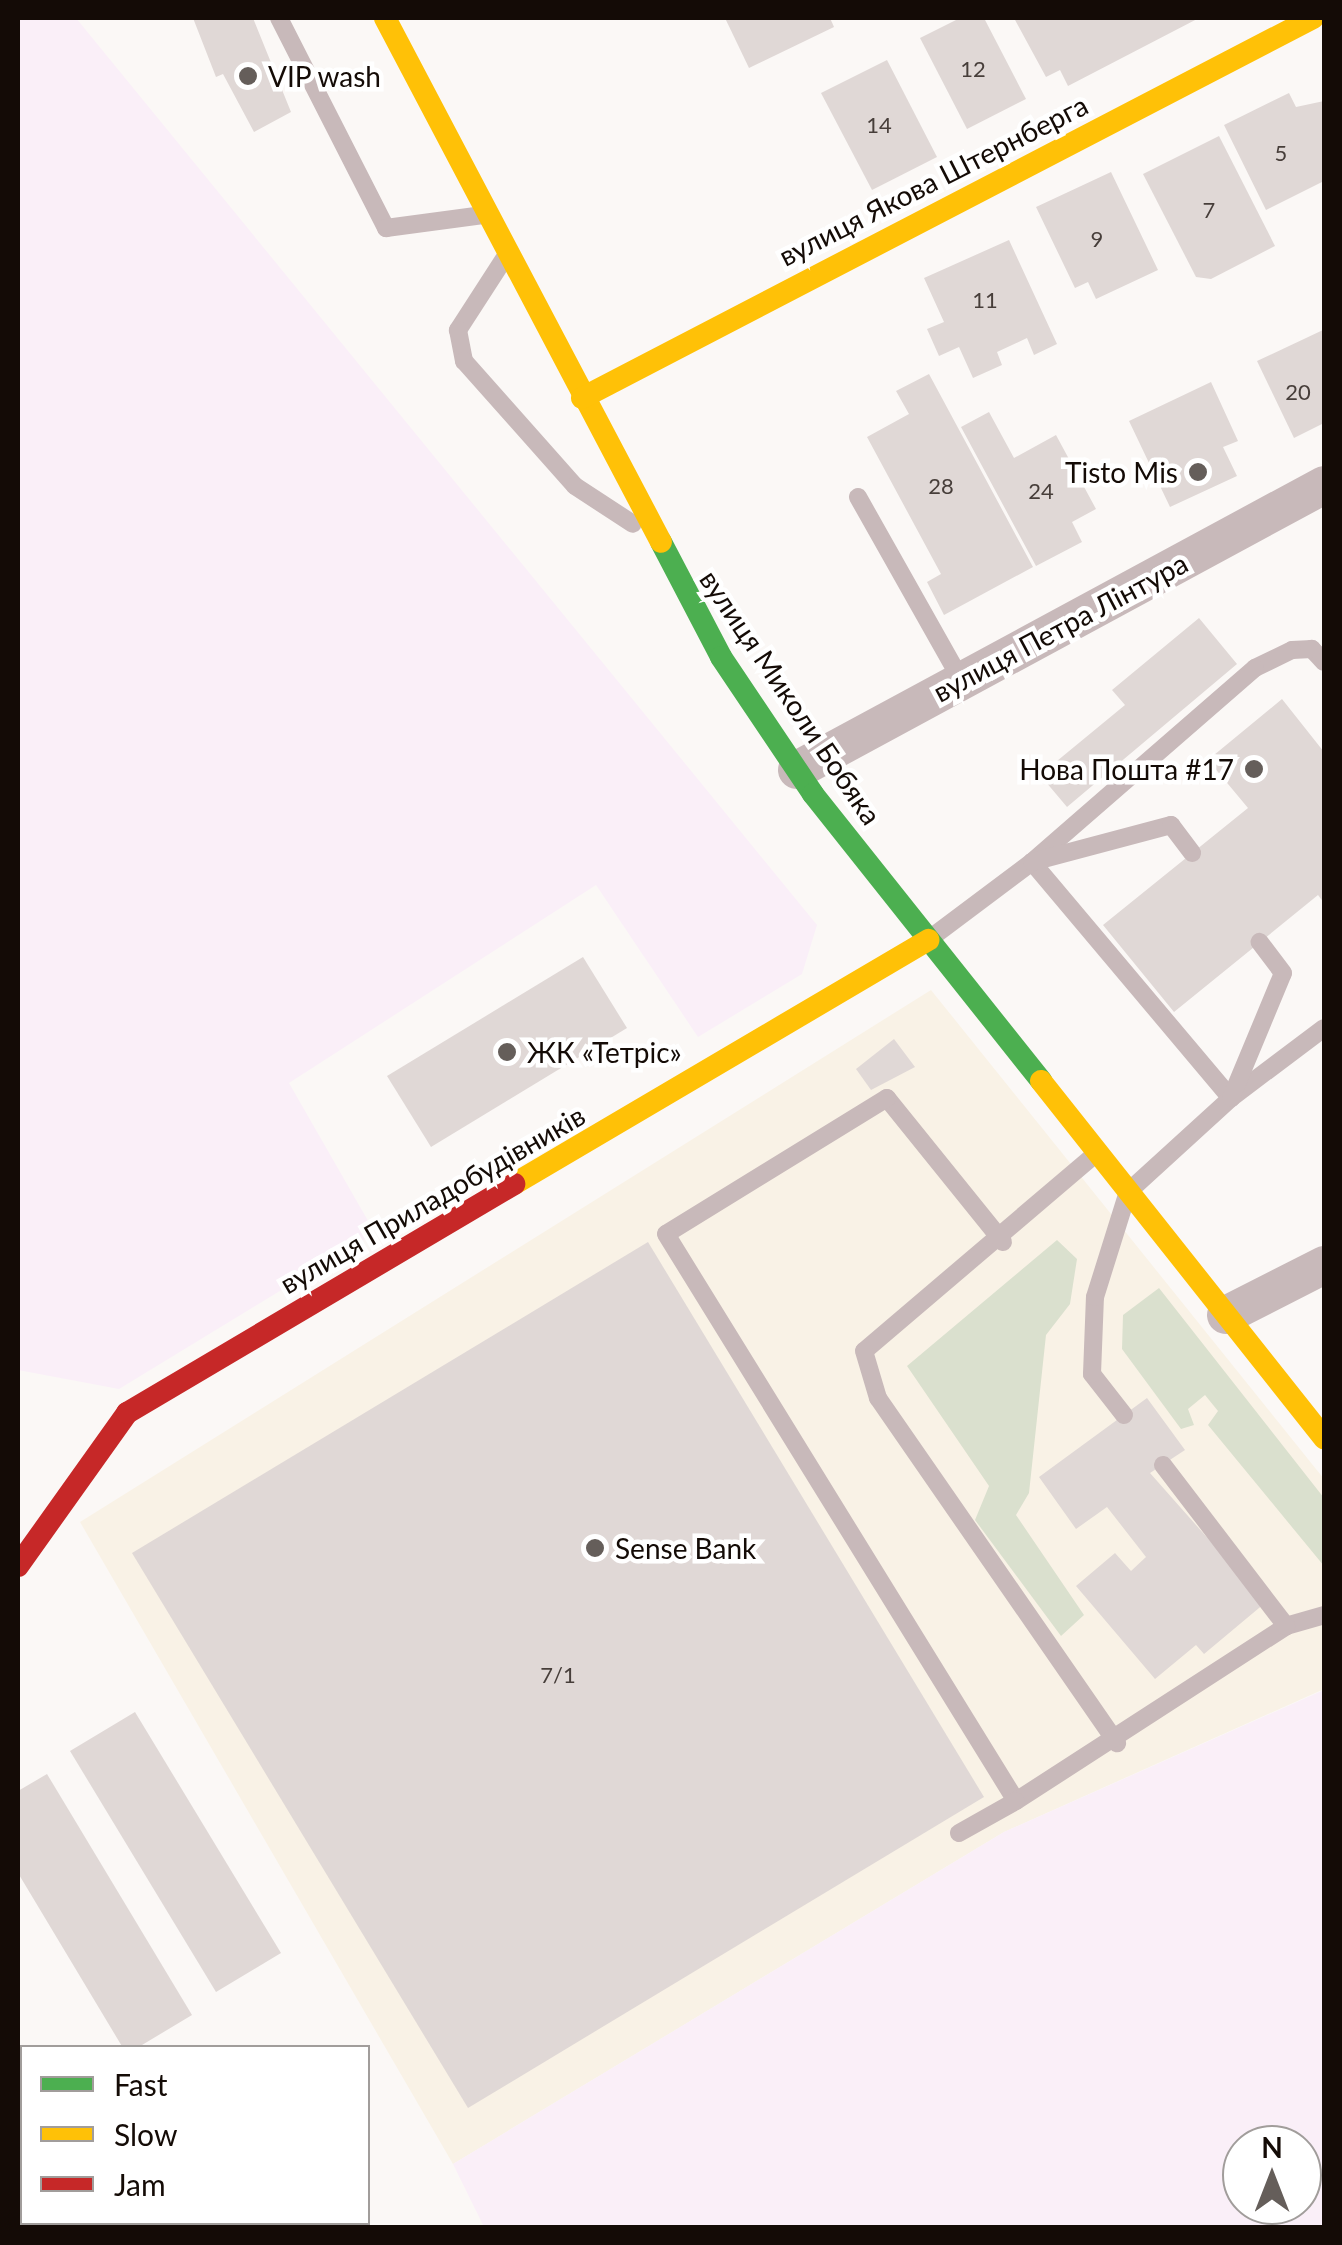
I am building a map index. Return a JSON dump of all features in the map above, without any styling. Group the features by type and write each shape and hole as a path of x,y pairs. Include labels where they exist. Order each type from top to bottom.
{"street":[{"name":"вулиця Миколи Бобяка","path":"385,18 654,538 796,770 1324,1438"},
{"name":"вулиця Якова Штернберга","path":"582,398 1313,18"},
{"name":"вулиця Петра Лінтура","path":"796,770 1324,484"},
{"name":"вулиця Приладобудівників","path":"18,1566 127,1412 928,940"},
{"path":"1226,1316 1324,1266"}],"lane":[{"path":"279,18 386,228 486,215"},
{"path":"507,254 458,330 464,361 576,486 654,538"},
{"path":"858,497 961,680"},
{"path":"928,940 1032,862 1255,668 1292,650 1312,648 1324,662"},
{"path":"1032,862 1171,825 1192,853"},
{"path":"1032,862 1231,1098"},
{"path":"1231,1098 1283,973 1260,942"},
{"path":"1124,1414 1092,1374 1095,1297 1128,1192 1231,1098 1324,1028"},
{"path":"1003,1242 887,1098 666,1234 1016,1801"},
{"path":"1096,1153 1003,1242 864,1351 878,1398 1118,1743"},
{"path":"1163,1465 1286,1626"},
{"path":"958,1833 1118,1743 1286,1626 1324,1615"}],"shaded area":[{"path":"18,18 76,18 817,925 802,974 698,1037 596,885 289,1083 375,1233 119,1389 18,1370"},
{"path":"931,990 1324,1479 1324,1689 1004,1832 453,2164 80,1522"},
{"path":"1324,1690 1324,2227 484,2227 453,2164 1004,1832"}],"green space":[{"path":"1057,1240 1077,1259 1070,1304 1046,1335 1029,1493 1016,1515 1084,1615 1061,1636 975,1520 989,1486 907,1366"},
{"path":"1159,1288 1324,1498 1324,1566 1208,1425 1218,1411 1205,1395 1188,1409 1194,1425 1181,1429 1122,1349 1123,1315"}],"building":[{"name":"VIP wash","path":"193,18 253,18 291,112 254,132 223,74 216,77"},
{"path":"725,18 830,18 834,27 749,68"},
{"path":"960,18 984,18 1026,99 967,129 920,38"},
{"path":"1014,18 1199,18 1068,86 1060,70 1046,77"},
{"path":"887,60 937,157 872,190 821,93"},
{"path":"1289,93 1296,107 1324,101 1324,181 1266,210 1224,125"},
{"path":"1219,136 1275,246 1211,279 1196,277 1143,174"},
{"path":"1111,172 1158,270 1096,299 1088,282 1075,288 1036,207"},
{"path":"1009,240 1057,344 1034,355 1027,338 997,352 1002,365 973,378 959,347 939,356 927,329 944,322 924,278"},
{"path":"1323,330 1324,423 1294,438 1257,361"},
{"path":"929,374 1033,567 944,615 927,582 941,574 867,437 909,414 896,391"},
{"path":"1211,382 1238,441 1223,447 1237,476 1170,507 1129,421"},
{"path":"989,412 1014,458 1056,435 1096,509 1072,522 1082,542 1036,566 961,427"},
{"path":"1199,618 1237,664 1067,807 1040,775 1125,705 1112,690"},
{"path":"1282,699 1324,752 1324,903 1318,895 1174,1012 1103,925 1248,808 1208,760"},
{"name":"ЖК «Тетріс»","path":"583,957 627,1028 431,1147 387,1076"},
{"path":"894,1039 915,1067 871,1090 856,1069"},
{"path":"648,1242 984,1797 468,2108 132,1553"},
{"path":"1147,1398 1185,1450 1150,1473 1265,1603 1204,1654 1196,1645 1155,1679 1076,1586 1115,1553 1131,1571 1146,1557 1107,1507 1076,1529 1039,1477"},
{"path":"135,1712 281,1953 216,1992 70,1751"},
{"path":"47,1774 192,2015 142,2045 121,2045 18,1873 18,1791"},
{"path":"254,2225 256,2228 82,2228"}],"traffic: fast":[{"path":"661,542 721,657 813,794 1041,1081"}],"traffic: slow":[{"path":"385,18 661,542"},
{"path":"582,398 1313,18"},
{"path":"514,1184 928,940"},
{"path":"1041,1081 1324,1438"}],"traffic: jam":[{"path":"18,1566 127,1413 514,1184"}],"place":[{"name":"VIP wash","path":"248,76"},
{"name":"Tisto Mis","path":"1198,472"},
{"name":"Нова Пошта #17","path":"1254,769"},
{"name":"ЖК «Тетріс»","path":"507,1052"},
{"name":"Sense Bank","path":"595,1548"}]}
